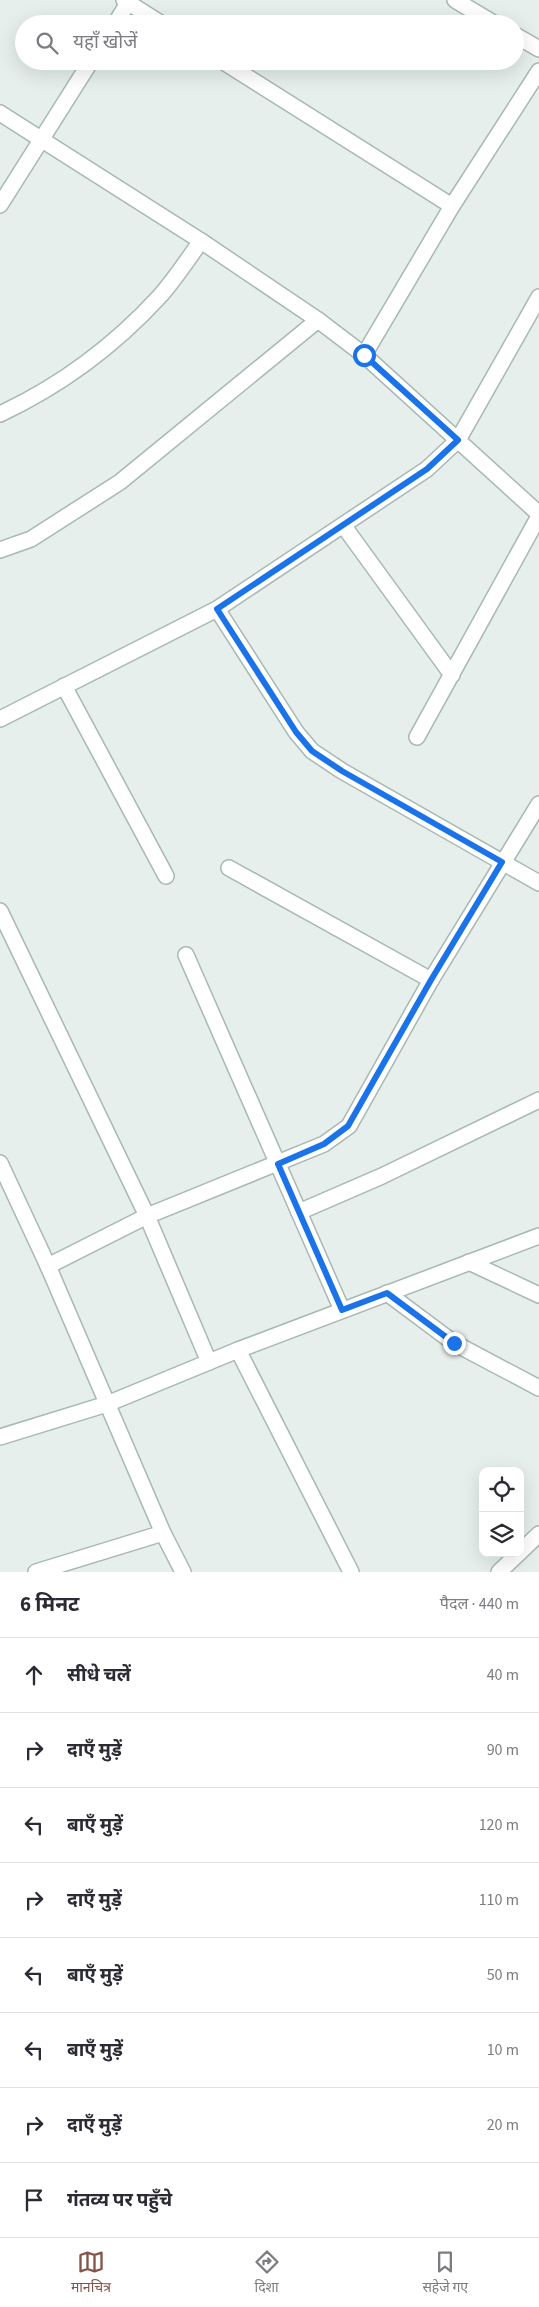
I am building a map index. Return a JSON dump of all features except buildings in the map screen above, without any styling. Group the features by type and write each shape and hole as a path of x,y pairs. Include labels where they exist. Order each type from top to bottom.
{"street":[{"path":"455,0 480,15"},
{"path":"120,15 128,1 149,15"},
{"path":"524,40 539,49"},
{"path":"0,205 85,70"},
{"path":"236,70 452,206"},
{"path":"364,355 452,206 539,71"},
{"path":"0,112 201,241 318,320 364,355 539,515 417,737"},
{"path":"0,414 20,405 94,357 125,331 161,295 201,241"},
{"path":"0,719 217,609 427,469 458,440 539,297"},
{"path":"0,550 31,539 120,482 318,320"},
{"path":"343,525 452,675"},
{"path":"217,609 296,732 312,751 342,771 539,883"},
{"path":"64,686 166,876"},
{"path":"48,1266 147,1216 324,1144 348,1126 431,980 539,804"},
{"path":"229,868 431,980"},
{"path":"0,911 147,1216 209,1362"},
{"path":"186,955 342,1310"},
{"path":"299,1212 382,1176 537,1098"},
{"path":"0,1163 48,1266 163,1533 183,1572"},
{"path":"0,1437 107,1404 238,1350 539,1236"},
{"path":"470,1262 539,1295"},
{"path":"387,1293 454,1343 539,1388"},
{"path":"238,1350 351,1572"},
{"path":"42,1571 163,1533"},
{"path":"524,1549 539,1534"},
{"path":"499,1572 516,1557"}],"route":[{"path":"364,355 458,440 427,469 217,609 296,732 312,751 342,771 502,862 431,980 348,1126 324,1144 278,1164 342,1310 387,1293 454,1343"}]}
